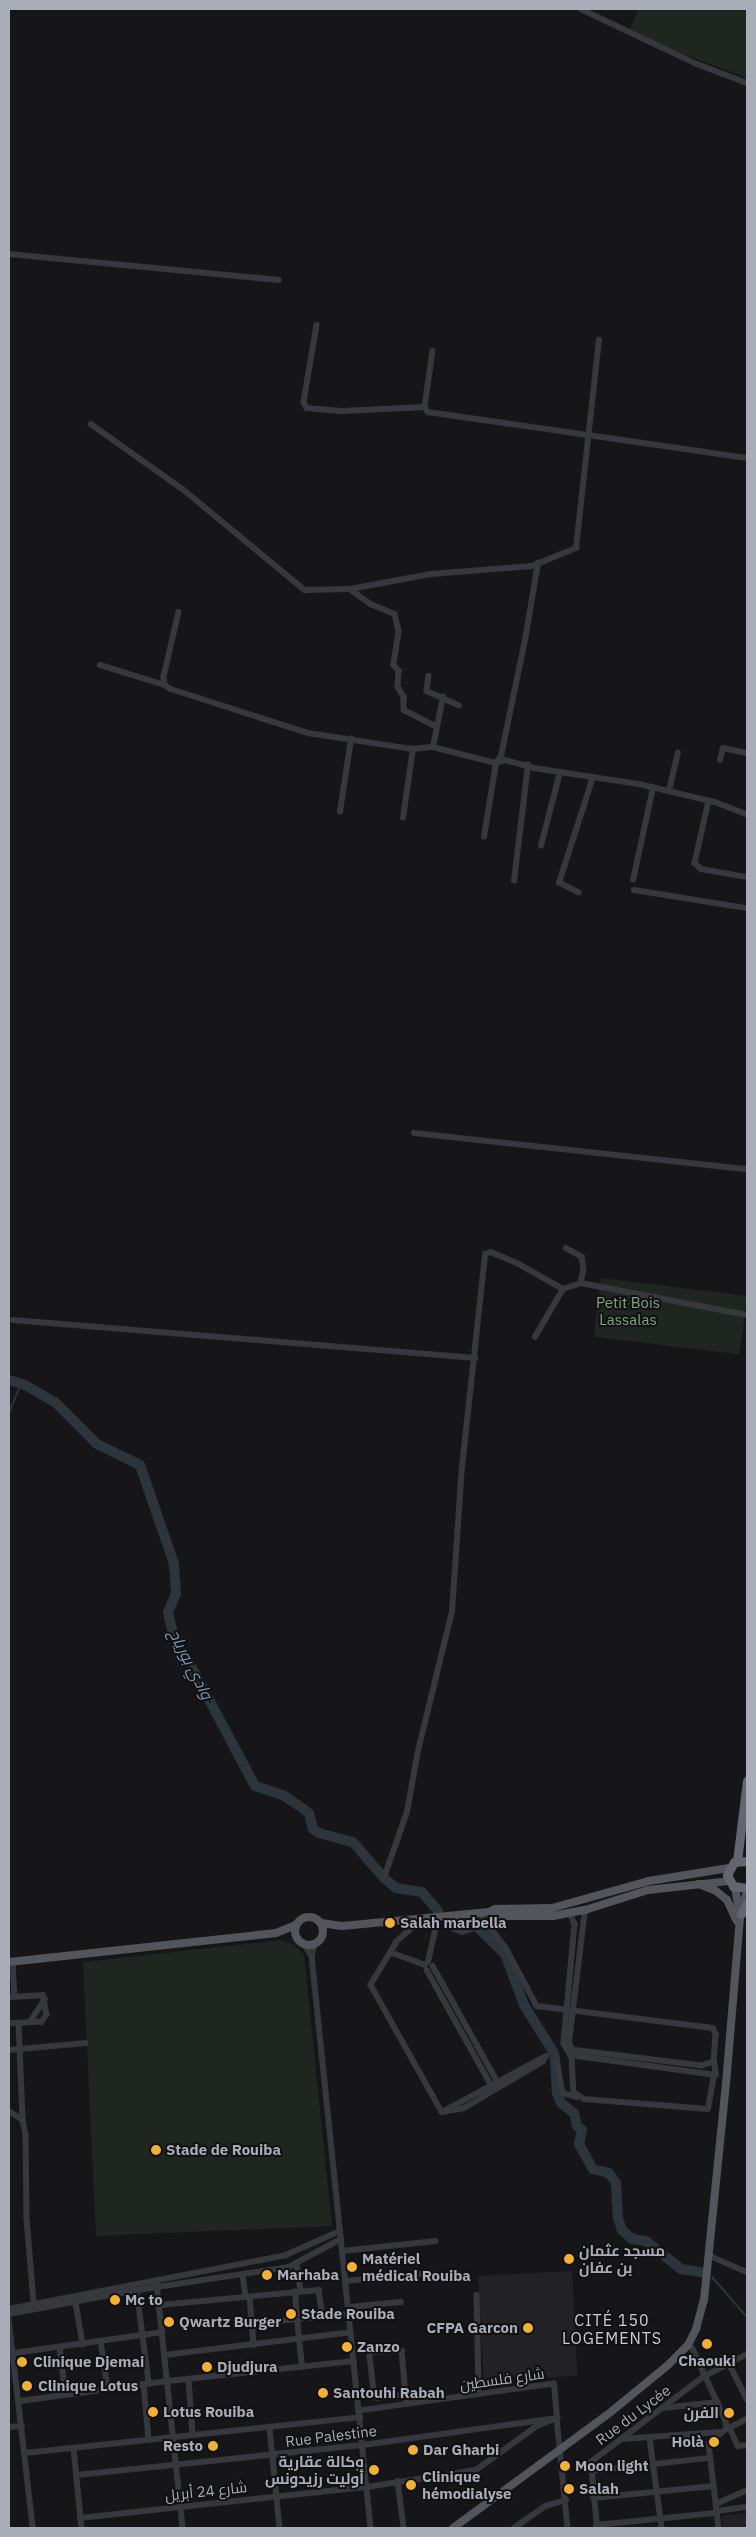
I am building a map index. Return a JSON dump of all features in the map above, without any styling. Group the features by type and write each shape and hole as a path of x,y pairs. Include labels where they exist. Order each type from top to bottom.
{"highway":[{"path":"747,1781 737,1861 729,1868 732,1884 747,1890"},
{"path":"719,1871 731,1861 739,1847"},
{"path":"737,1861 747,1861"},
{"path":"740,1916 747,1904"}],"main road":[{"path":"11,1962 276,1933 296,1925 307,1916 321,1923 342,1926 489,1912 495,1909 566,1906 649,1881 729,1868"},
{"path":"489,1912 495,1916 570,1913 585,1910 629,1894 692,1883 732,1884 740,1916"},
{"path":"692,1883 710,1888 727,1900 738,1924 739,1937"},
{"path":"453,2528 612,2411 688,2345 704,2300 740,1916 747,1890"},
{"path":"321,1923 323,1935"},
{"path":"296,1925 297,1939"},
{"path":"276,1933 297,1939 305,1945 315,1944 323,1935 342,1926"}],"street":[{"path":"583,9 697,64 747,83"},
{"path":"9,254 279,280"},
{"path":"316,325 304,402 307,408 343,411 425,407"},
{"path":"90,424 184,490 305,590 350,589 431,574 532,566 576,548 599,340"},
{"path":"433,351 425,407 428,412 747,458"},
{"path":"484,837 496,763 501,756 538,563"},
{"path":"350,589 371,604 395,614 398,632 394,665 399,671 398,686 404,697 404,710 437,727"},
{"path":"165,684 164,677 179,612"},
{"path":"100,665 165,684 287,728 413,749 433,747 496,763 506,760 560,772 669,791 709,801 747,814"},
{"path":"430,676 427,691 459,705"},
{"path":"433,747 443,697"},
{"path":"340,812 351,739"},
{"path":"720,760 724,748 747,752"},
{"path":"403,818 413,749"},
{"path":"669,791 678,754"},
{"path":"514,881 528,765"},
{"path":"541,846 560,772"},
{"path":"579,893 559,883 592,777"},
{"path":"633,880 653,788"},
{"path":"709,801 695,863 700,868 747,877"},
{"path":"634,890 747,908"},
{"path":"414,1133 747,1169"},
{"path":"566,1248 582,1257 584,1269 581,1283"},
{"path":"384,1878 407,1812 418,1750 450,1620 478,1332 476,1316 486,1253 491,1252 519,1264 563,1289"},
{"path":"535,1337 563,1289 581,1283 747,1315"},
{"path":"13,1320 475,1358"},
{"path":"576,2097 571,2053 564,2043 585,1910"},
{"path":"442,1917 449,1926 462,1932 471,1929 478,1913 506,1948 534,2002 543,2008 713,2028 716,2034 714,2062 717,2066 708,2109 576,2097 563,2093 557,2060"},
{"path":"569,2011 575,1924 570,1913"},
{"path":"442,1917 428,1966 493,2088"},
{"path":"423,1919 407,1931 390,1952 371,1985 442,2112 493,2088 499,2084 546,2056 542,2062 499,2084"},
{"path":"315,1944 312,1956 371,2528"},
{"path":"305,1945 312,1956"},
{"path":"390,1952 428,1966 499,2084"},
{"path":"9,2024 45,2020 45,1999 41,1994 12,1997 11,1962"},
{"path":"30,2022 45,1999"},
{"path":"19,2023 34,2303"},
{"path":"9,2050 86,2043"},
{"path":"571,2053 702,2066 714,2062"},
{"path":"571,2053 714,2075"},
{"path":"9,2111 23,2120"},
{"path":"9,2309 34,2303 156,2283 286,2255 340,2231"},
{"path":"9,2314 76,2303 137,2290 156,2283 244,2275 289,2267 341,2238"},
{"path":"342,2251 435,2241"},
{"path":"708,2255 747,2272"},
{"path":"297,2263 297,2319 302,2367"},
{"path":"346,2281 430,2273"},
{"path":"244,2275 254,2345"},
{"path":"156,2283 163,2332 172,2438 183,2528"},
{"path":"137,2290 143,2334 149,2440"},
{"path":"160,2305 319,2290 323,2317"},
{"path":"477,2295 479,2394"},
{"path":"276,2321 323,2317 402,2302"},
{"path":"76,2303 83,2344"},
{"path":"9,2319 20,2401 32,2528"},
{"path":"14,2354 163,2332"},
{"path":"165,2356 351,2332"},
{"path":"101,2341 108,2389"},
{"path":"688,2345 693,2349 738,2446 747,2445"},
{"path":"60,2347 66,2395"},
{"path":"406,2395 377,2398 374,2395 369,2352 402,2351 407,2404"},
{"name":"Rue du Lycée","path":"592,2471 591,2462 704,2376 747,2354"},
{"path":"20,2401 168,2381 354,2361"},
{"path":"729,2363 747,2399"},
{"path":"189,2379 193,2435"},
{"name":"شارع فلسطين","path":"25,2454 270,2428 360,2414 407,2404 554,2384 557,2418"},
{"path":"662,2408 718,2402"},
{"path":"557,2418 568,2528"},
{"name":"Rue Palestine","path":"77,2475 363,2445 557,2418"},
{"name":"شارع 24 أبريل","path":"80,2518 367,2486 476,2470 537,2426 557,2418"},
{"path":"620,2440 719,2432 747,2419"},
{"path":"9,2427 22,2426"},
{"path":"270,2428 280,2528"},
{"path":"719,2432 708,2444 719,2528"},
{"path":"650,2438 662,2528"},
{"path":"74,2449 82,2528"},
{"path":"709,2458 592,2471 596,2527 716,2509 747,2507"},
{"path":"398,2481 404,2528"},
{"path":"593,2498 713,2486"},
{"path":"716,2509 747,2490"},
{"path":"514,2528 546,2506 566,2500"}],"shaded area":[{"name":"CFPA Garcon","path":"572,2271 577,2376 484,2381 478,2276"},
{"path":"747,2513 747,2528 723,2528 721,2516"}],"green space":[{"path":"639,9 747,9 747,78 628,33"},
{"name":"Petit Bois Lassalas","path":"601,1278 747,1296 740,1354 594,1337"},
{"path":"281,1940 294,1945 304,1955 332,2226 96,2236 83,1962"}],"waterway":[{"name":"وادي بورياح","path":"9,1380 25,1385 55,1402 97,1444 140,1465 174,1564 176,1594 168,1612 172,1630 255,1786 283,1795 309,1813 313,1829 319,1833 353,1842 384,1878 396,1888 422,1892 438,1911"},
{"path":"9,1413 21,1384"},
{"path":"477,1927 505,1954 524,2005 554,2053"},
{"path":"555,2058 557,2093 561,2103 574,2113 577,2126 582,2130 579,2144 593,2169 609,2173 616,2183 618,2218 622,2230 632,2239 646,2241 681,2269 701,2272"},
{"path":"712,2277 747,2317"}],"place":[{"name":"Salah marbella","path":"390,1923"},
{"name":"Stade de Rouiba","path":"156,2150"},
{"name":"مسجد عثمان بن عفان","path":"569,2259"},
{"name":"Matériel médical Rouiba","path":"352,2267"},
{"name":"Marhaba","path":"267,2275"},
{"name":"Mc to","path":"115,2300"},
{"name":"Stade Rouiba","path":"291,2314"},
{"name":"Qwartz Burger","path":"169,2322"},
{"name":"CFPA Garcon","path":"528,2328"},
{"name":"Chaouki","path":"707,2344"},
{"name":"Zanzo","path":"347,2347"},
{"name":"Clinique Djemai","path":"22,2362"},
{"name":"Djudjura","path":"207,2367"},
{"name":"Clinique Lotus","path":"27,2386"},
{"name":"Santouhi Rabah","path":"323,2393"},
{"name":"Lotus Rouiba","path":"153,2412"},
{"name":"الفرن","path":"729,2413"},
{"name":"Holà","path":"714,2442"},
{"name":"Resto","path":"213,2446"},
{"name":"Dar Gharbi","path":"413,2450"},
{"name":"Moon light","path":"565,2466"},
{"name":"وكالة عقارية أوليت رزيدونس","path":"374,2470"},
{"name":"Clinique hémodialyse","path":"411,2485"},
{"name":"Salah","path":"569,2489"}],"district":[{"name":"CITÉ 150 LOGEMENTS","path":"612,2329"}]}
